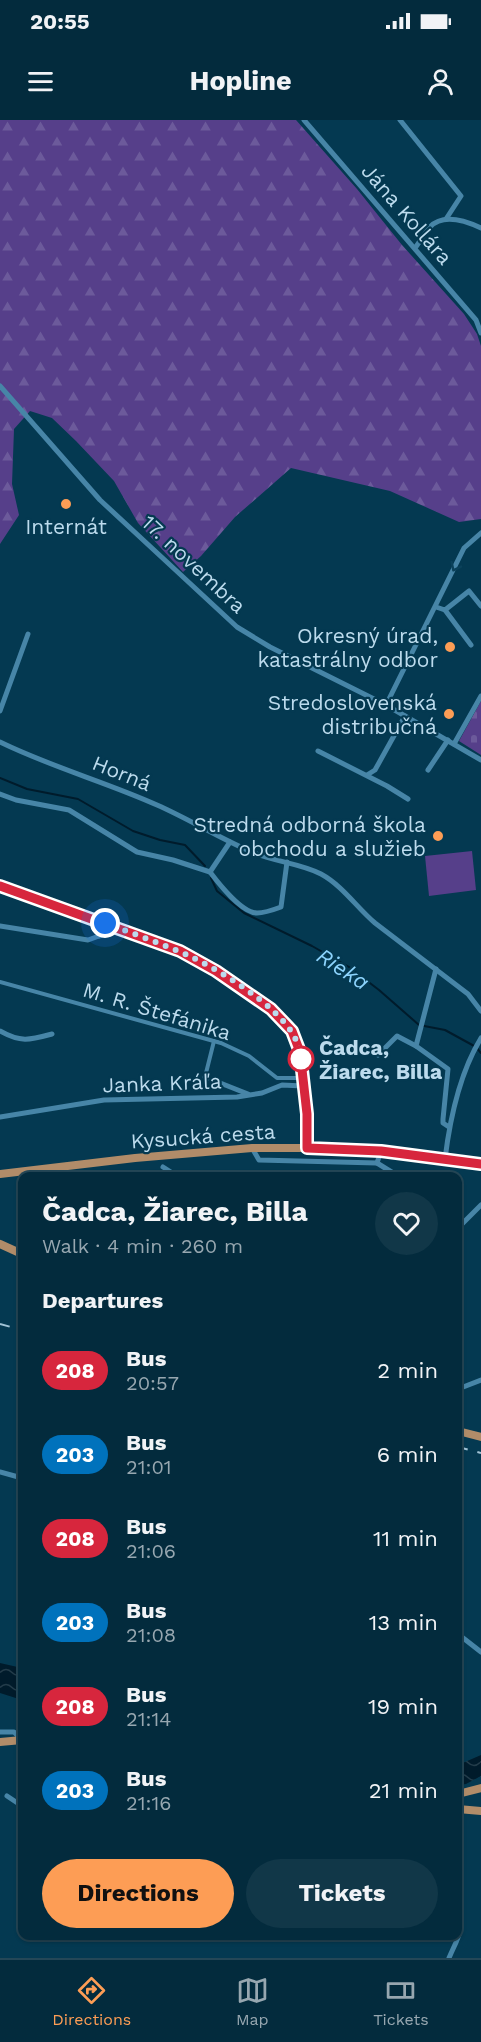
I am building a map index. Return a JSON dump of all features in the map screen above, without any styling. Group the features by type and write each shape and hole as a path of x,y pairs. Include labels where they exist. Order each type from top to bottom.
{"main road":[{"name":"Kysucká cesta","path":"0,1174 135,1158 252,1148 381,1151 481,1164"},
{"path":"0,1244 18,1252"},
{"path":"462,1432 481,1437"},
{"path":"0,1742 18,1740"},
{"path":"462,1794 481,1788"},
{"path":"462,1795 481,1794"},
{"path":"462,1808 481,1809"}],"street":[{"name":"Jána Kollára","path":"304,120 479,318 481,333"},
{"path":"400,120 461,196 446,219 429,227 415,248"},
{"path":"446,219 471,223 481,228"},
{"name":"17. novembra","path":"0,387 100,500 237,627 270,647 386,705 481,760"},
{"path":"386,705 464,548 481,533"},
{"path":"445,609 469,591 481,606"},
{"path":"436,607 445,609 471,645"},
{"path":"0,711 28,634"},
{"path":"454,744 481,696"},
{"path":"367,775 375,770 405,716"},
{"path":"428,770 448,740"},
{"name":"Horná","path":"0,742 28,756 158,805 255,854 311,870 332,881 362,912 468,994 481,1011"},
{"path":"318,751 367,775 408,799"},
{"path":"0,794 16,800 69,810 137,852 173,860 210,873 242,906 254,913 281,907 287,862"},
{"path":"210,873 230,842"},
{"path":"0,886 180,951 216,971 271,1009 283,1020 295,1038 300,1052 307,1114 307,1148"},
{"path":"99,936 105,923"},
{"path":"0,926 88,940 122,929"},
{"path":"416,1046 436,969"},
{"name":"M. R. Štefánika","path":"0,982 214,1041 249,1056 277,1078 298,1078"},
{"path":"0,1031 10,1037 26,1041 52,1034"},
{"path":"378,1054 397,1036 416,1046 448,1069 443,1123 449,1127"},
{"path":"445,1159 449,1127 459,1090 480,1039"},
{"path":"214,1041 205,1077 250,1095"},
{"name":"Janka Kráľa","path":"0,1117 104,1100 237,1097 282,1085 303,1086"},
{"name":"Janka Kráľa","path":"0,1112 20,1113"},
{"path":"252,1148 259,1160 377,1163 392,1172"},
{"path":"377,1163 381,1151"},
{"path":"163,1167 171,1172"},
{"path":"462,1221 481,1205"},
{"path":"475,1211 481,1215"},
{"path":"462,1387 481,1380"},
{"path":"0,1472 18,1477"},
{"path":"462,1637 481,1652"},
{"path":"0,1732 14,1732 18,1736"},
{"path":"7,1796 18,1803"},
{"path":"448,1958 456,1940"}],"green space":[{"path":"0,120 296,120 464,314 477,334 481,346 481,519 459,522 390,491 291,468 235,517 201,556 183,572 138,523 114,481 76,441 52,418 30,411 14,429 12,484 19,515 0,544"},
{"path":"481,701 481,755 459,741"},
{"path":"472,851 476,890 429,896 425,856"}],"water":[{"path":"0,1663 18,1667 18,1699 0,1693"},
{"path":"481,1755 481,1776 462,1784 462,1763"}],"waterway":[{"name":"Rieka","path":"0,778 27,789 78,799 133,831 185,845 205,866"},
{"name":"Rieka","path":"211,878 217,891 244,913 349,967 419,1025 445,1030 476,1047 481,1053"}],"railway":[{"path":"0,1324 18,1329"},
{"path":"462,1448 481,1453"}],"bus line":[{"name":"208","path":"0,886 180,951 216,971 271,1009 292,1031 298,1044 307,1114 307,1148 381,1151 481,1164"}],"place":[{"name":"Internát","path":"66,504"},
{"name":"Okresný úrad, katastrálny odbor","path":"450,647"},
{"name":"Stredoslovenská distribučná","path":"449,714"},
{"name":"Stredná odborná škola obchodu a služieb","path":"438,836"},
{"name":"Čadca, Žiarec, Billa","path":"301,1059"}],"route":[{"path":"105,923 180,951 254,996 283,1020 292,1031 301,1059"}]}
